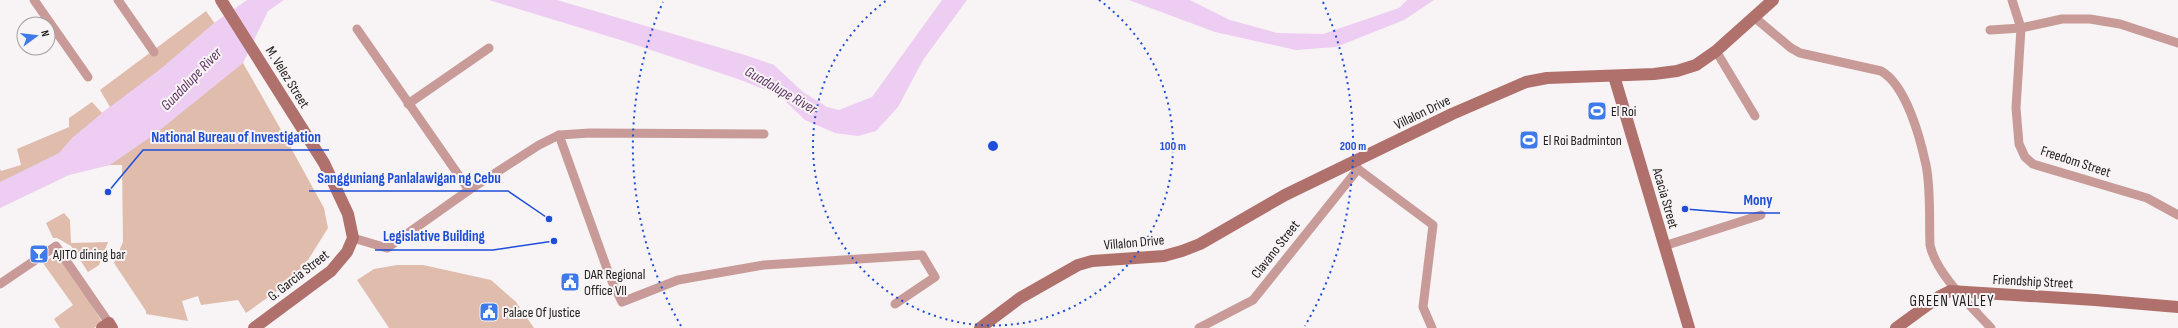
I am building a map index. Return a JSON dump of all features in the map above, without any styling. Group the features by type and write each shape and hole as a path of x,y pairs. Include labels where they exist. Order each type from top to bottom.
{"street":[{"path":"34,0 88,77"},
{"path":"118,0 154,52"},
{"name":"Villalon Drive","path":"980,328 1020,298 1078,265 1092,261 1164,256 1200,244 1285,195 1356,165 1452,114 1526,82 1547,78 1614,76 1677,71 1696,64 1716,51 1772,0"},
{"name":"Freedom Street","path":"2012,0 2021,28 2016,108 2018,144 2025,156 2033,164 2147,198 2178,215"},
{"name":"M. Velez Street","path":"222,2 263,64 324,163 348,214 353,238"},
{"path":"1754,17 1791,48 1800,53 1881,71 1889,76 1900,90 1910,114 1926,166 1930,245 1932,257 1958,291 1991,328"},
{"path":"1990,30 2021,28 2062,19 2090,19 2120,24 2178,43"},
{"path":"357,29 469,190"},
{"path":"408,104 489,48"},
{"path":"1716,51 1755,116"},
{"name":"Acacia Street","path":"1614,76 1629,121 1664,246 1690,328"},
{"path":"353,238 387,248 469,190 538,145 559,135 590,133 764,134"},
{"path":"559,135 610,277 622,302 678,280 764,265 922,255 935,277 895,304"},
{"path":"1356,165 1433,225 1423,307 1432,328"},
{"name":"Clavano Street","path":"1198,328 1252,300 1356,165"},
{"path":"1664,246 1760,215"},
{"name":"G. Garcia Street","path":"254,328 336,267 347,252 353,238"},
{"path":"0,284 56,246 107,326"},
{"name":"Friendship Street","path":"1896,328 1940,296 1950,291 2178,307"}],"shaded area":[{"path":"206,11 243,63 280,128 324,208 328,228 298,276 246,313 238,300 201,305 198,296 182,301 188,321 146,314 146,311 114,263 123,242 122,165 110,165 0,183 0,169 1,171 21,165 17,149 69,127 69,118 92,102 102,113 110,107 100,90"},
{"path":"64,213 70,220 71,243 108,242 99,265 88,272 71,246 57,238 53,238 46,223"},
{"path":"59,252 102,322 94,328 60,328 54,319 73,305 43,263"},
{"path":"397,265 423,265 491,280 516,302 534,328 389,328 357,280 374,269"}],"water":[{"name":"Guadalupe River","path":"247,0 284,0 268,11 243,63 155,134 110,165 69,175 0,208 0,182 59,153 72,138 102,113 163,67 214,23"},
{"name":"Guadalupe River","path":"489,0 557,0 745,55 774,65 803,92 827,107 839,110 872,97 942,0 967,0 923,60 898,107 876,131 858,136 835,133 805,120 779,95 738,79 627,42"},
{"path":"1129,0 1190,0 1230,20 1277,33 1323,34 1399,8 1407,0 1434,0 1404,20 1336,47 1296,50 1215,32"}],"place":[{"name":"El Roi","path":"1597,111"},
{"name":"El Roi Badminton","path":"1529,140"},
{"name":"National Bureau of Investigation","path":"108,192"},
{"name":"Mony","path":"1685,209"},
{"name":"Sangguniang Panlalawigan ng Cebu","path":"549,219"},
{"name":"Legislative Building","path":"554,241"},
{"name":"AJITO dining bar","path":"39,254"},
{"name":"DAR Regional Office VII","path":"570,282"},
{"name":"Palace Of Justice","path":"489,312"}],"district":[{"name":"GREEN VALLEY","path":"1952,301"}]}
